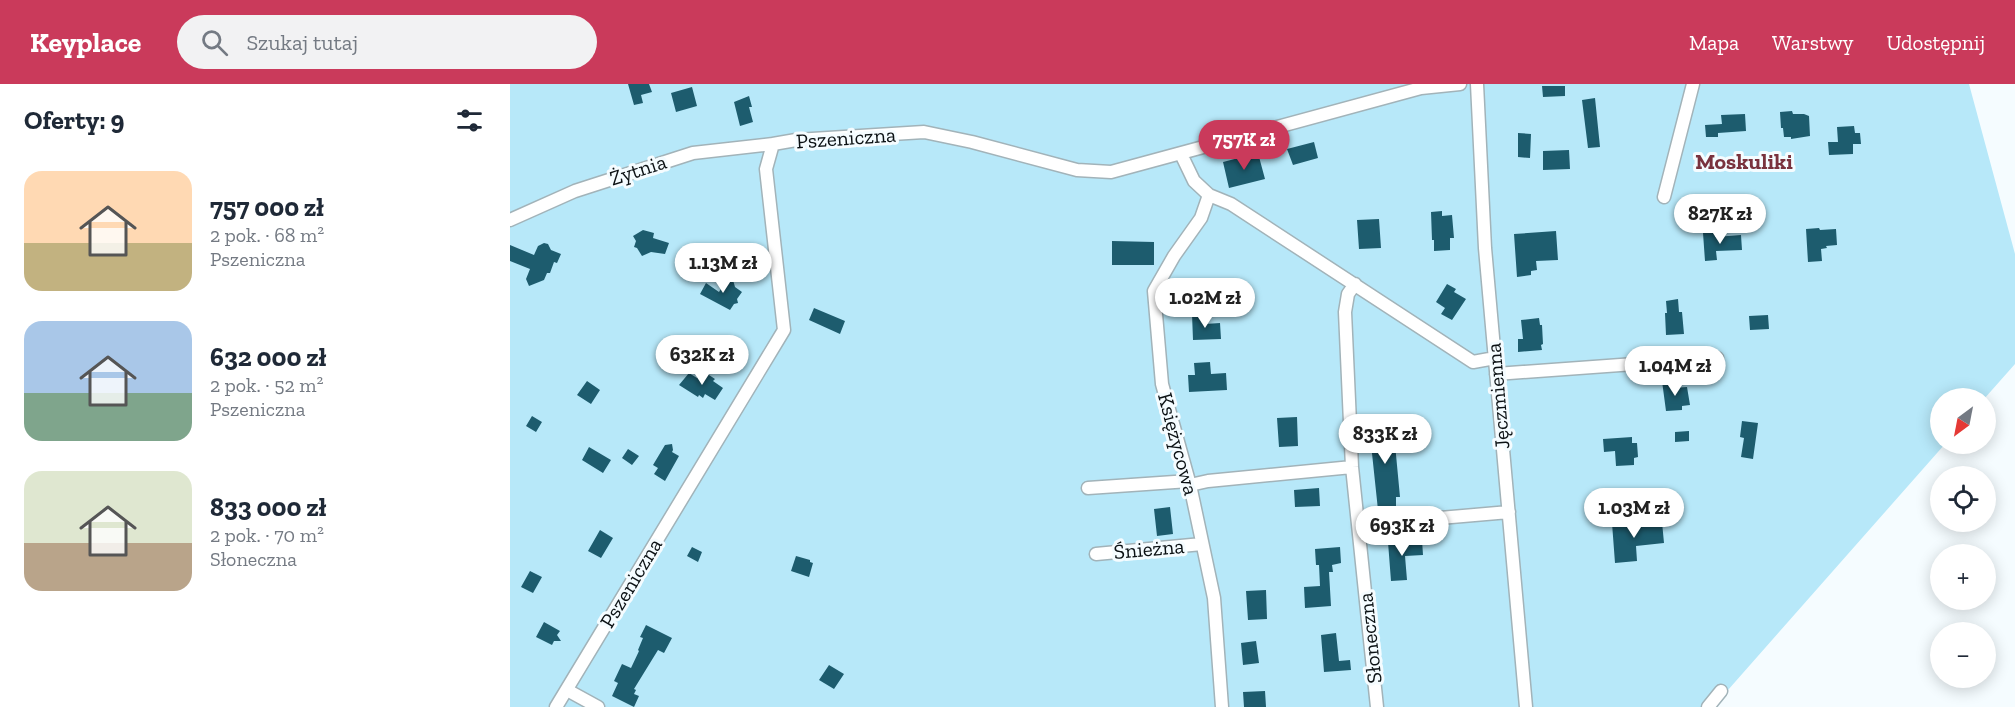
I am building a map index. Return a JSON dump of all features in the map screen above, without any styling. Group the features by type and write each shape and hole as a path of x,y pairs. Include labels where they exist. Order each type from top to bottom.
{"street":[{"name":"Pszeniczna","path":"556,707 784,330 766,169 773,144 796,140 924,132 972,142 1077,170 1111,172 1421,88 1460,84"},
{"name":"Jęczmienna","path":"1477,84 1485,248 1526,707"},
{"path":"1664,197 1694,84"},
{"name":"Żytnia","path":"510,220 575,191 693,153 773,144"},
{"path":"1180,154 1194,181 1209,195 1231,204 1473,362 1495,358"},
{"name":"Księżycowa","path":"1209,195 1201,218 1174,256 1154,291 1162,384 1190,483 1214,598 1222,707"},
{"name":"Słoneczna","path":"1354,284 1348,294 1345,312 1352,467 1377,707"},
{"path":"1496,374 1717,358"},
{"path":"1088,488 1190,483 1352,467"},
{"path":"1359,525 1509,512"},
{"name":"Śnieżna","path":"1096,554 1202,544"},
{"path":"567,690 598,707"},
{"path":"1708,707 1721,691"}],"shaded area":[{"path":"510,84 1969,84 2015,254 2015,364 1994,388 1930,388 1930,454 1936,454 1713,707 510,707"}],"building":[{"path":"628,84 649,84 652,92 641,95 643,103 634,105"},
{"path":"1542,86 1565,86 1565,96 1543,97"},
{"path":"692,87 697,106 676,112 671,93"},
{"path":"749,96 753,122 740,126 734,102"},
{"path":"1595,98 1600,147 1588,148 1582,100"},
{"path":"1792,111 1793,114 1809,116 1810,136 1791,139 1791,137 1784,137 1780,112"},
{"path":"1745,114 1746,131 1718,133 1718,137 1706,137 1705,125 1722,124 1721,115"},
{"path":"1854,126 1855,133 1860,133 1861,144 1853,144 1853,154 1829,155 1828,142 1838,142 1837,127"},
{"path":"1518,133 1531,134 1530,158 1518,157"},
{"path":"1314,142 1318,158 1293,165 1287,149"},
{"path":"1569,150 1570,169 1543,170 1543,151"},
{"path":"1258,153 1265,179 1229,188 1223,162"},
{"path":"1442,211 1442,216 1452,215 1454,238 1450,238 1450,250 1434,251 1431,212"},
{"path":"1379,219 1381,248 1359,249 1357,220"},
{"path":"1819,228 1820,230 1836,229 1837,245 1821,249 1822,261 1808,262 1806,229"},
{"path":"643,230 654,233 653,238 669,243 665,254 651,252 642,256 634,247 636,241 633,236"},
{"path":"1556,231 1558,260 1536,261 1537,270 1531,271 1531,275 1517,277 1514,234"},
{"path":"1715,232 1715,237 1741,235 1742,250 1716,251 1717,260 1705,261 1703,233"},
{"path":"1112,241 1154,242 1154,265 1112,265"},
{"path":"548,244 551,250 561,254 544,280 529,286 526,279 530,269 510,261 510,245 534,255 538,246"},
{"path":"733,280 735,287 742,292 737,299 738,303 734,304 730,310 700,294 706,283 719,292 726,281"},
{"path":"1447,284 1456,289 1454,292 1466,299 1452,320 1441,314 1445,308 1436,302"},
{"path":"1678,299 1684,334 1666,335 1666,301"},
{"path":"814,308 845,321 840,334 809,320"},
{"path":"1205,313 1205,324 1220,323 1221,339 1193,340 1192,314"},
{"path":"1768,315 1769,329 1750,330 1749,316"},
{"path":"1539,318 1540,325 1542,325 1542,350 1518,352 1518,339 1523,339 1521,320"},
{"path":"1210,362 1211,374 1226,373 1227,390 1189,392 1188,375 1195,375 1194,363"},
{"path":"689,373 697,378 698,375 703,378 706,373 715,379 713,381 723,388 715,400 705,394 703,398 699,395 698,397 679,385"},
{"path":"587,381 600,390 591,404 577,395"},
{"path":"1662,381 1671,381 1672,388 1687,387 1690,405 1682,406 1682,410 1666,411"},
{"path":"532,416 542,422 536,432 526,426"},
{"path":"1297,417 1298,446 1279,447 1277,418"},
{"path":"1742,421 1758,423 1753,459 1741,457 1744,438 1740,437"},
{"path":"1393,423 1400,497 1396,497 1396,508 1378,510 1369,425"},
{"path":"1689,431 1689,441 1675,442 1675,432"},
{"path":"1632,437 1632,443 1637,443 1638,457 1634,458 1634,465 1616,466 1615,451 1604,452 1603,439"},
{"path":"672,444 672,452 679,456 665,481 654,474 658,468 653,465 665,445"},
{"path":"589,447 611,460 603,473 582,460"},
{"path":"628,449 639,456 632,465 622,458"},
{"path":"1319,488 1320,506 1295,507 1294,490"},
{"path":"1170,507 1173,534 1157,536 1154,509"},
{"path":"1633,521 1634,524 1662,522 1664,543 1636,546 1637,561 1615,563 1612,523"},
{"path":"600,530 613,538 601,558 588,551"},
{"path":"1422,540 1423,555 1405,556 1407,580 1391,581 1388,542"},
{"path":"692,547 702,552 698,562 687,556"},
{"path":"1340,547 1341,563 1332,565 1333,572 1329,572 1331,606 1305,608 1304,587 1320,586 1319,565 1316,565 1315,549"},
{"path":"796,556 813,563 809,577 791,571"},
{"path":"530,571 542,577 533,593 521,587"},
{"path":"1266,590 1267,619 1248,620 1246,591"},
{"path":"544,622 560,631 557,635 561,641 554,641 552,645 536,637"},
{"path":"646,625 672,638 664,653 658,650 634,689 636,690 634,694 639,696 634,707 612,696 618,683 614,681 622,664 631,668 639,651 643,638 640,637"},
{"path":"1336,633 1339,661 1350,660 1351,670 1324,672 1321,635"},
{"path":"1256,641 1259,663 1243,665 1241,643"},
{"path":"829,665 844,674 834,689 819,680"},
{"path":"1265,691 1266,707 1244,707 1243,692"}],"district":[{"name":"Moskuliki","path":"1744,161"}]}
